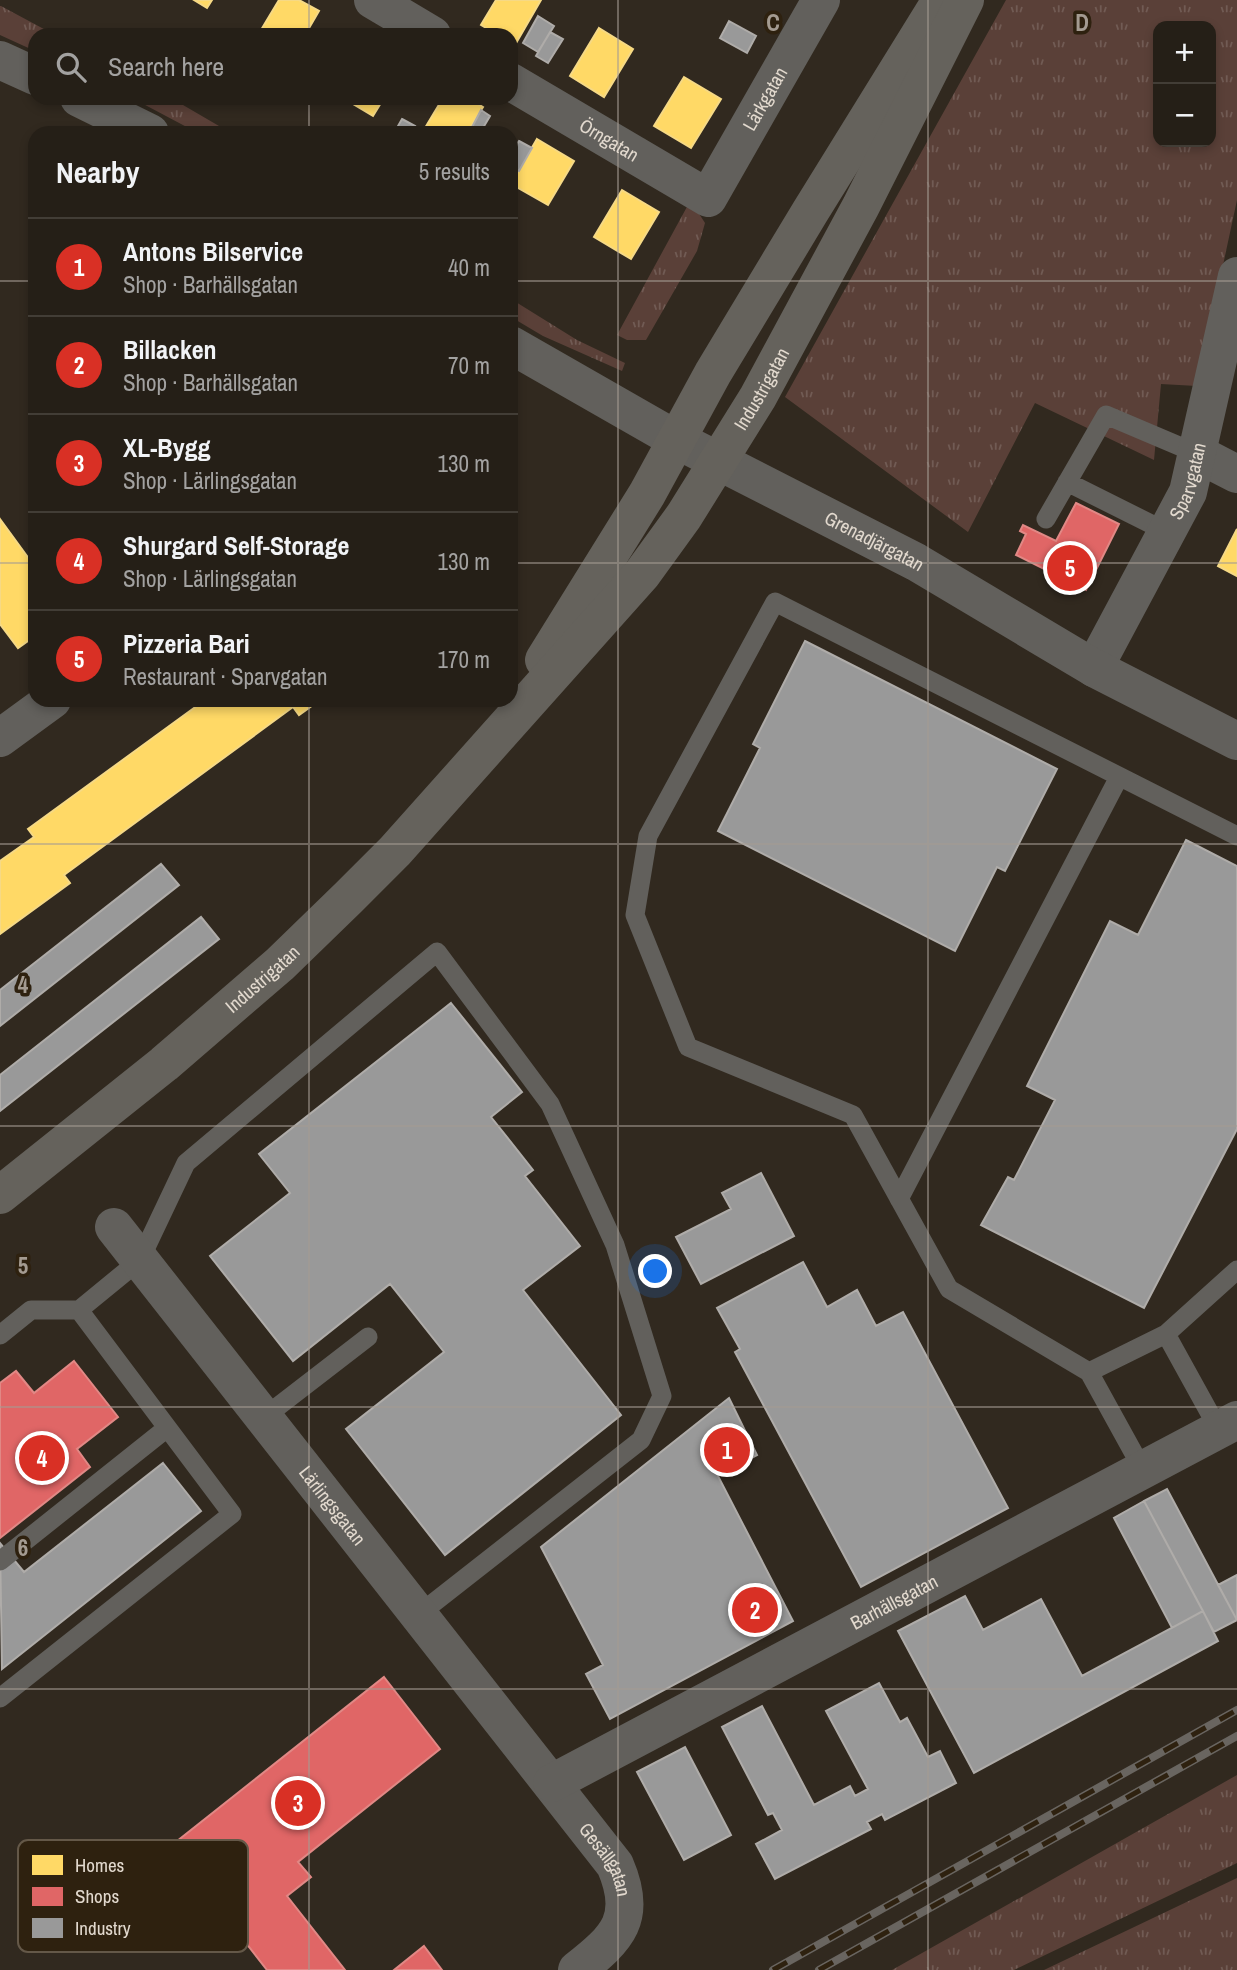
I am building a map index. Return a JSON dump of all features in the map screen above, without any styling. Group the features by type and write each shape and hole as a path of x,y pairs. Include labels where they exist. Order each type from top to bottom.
{"main road":[{"name":"Industrigatan","path":"518,702 647,494 803,223 941,0"},
{"name":"Industrigatan","path":"0,1195 164,1064 279,964 394,851 642,574 719,462 861,206 965,0"},
{"name":"Industrigatan","path":"497,736 515,707"}],"street":[{"path":"373,0 420,28"},
{"name":"Lärkgatan","path":"708,198 821,0"},
{"path":"0,60 28,73"},
{"name":"Örngatan","path":"518,86 708,198"},
{"path":"93,105 136,126"},
{"name":"Sparvgatan","path":"1094,668 1188,492 1237,276"},
{"name":"Grenadjärgatan","path":"518,349 677,440 916,562 1094,668 1237,741"},
{"path":"1198,454 1237,474"},
{"path":"0,738 42,707"},
{"name":"Lärlingsgatan","path":"114,1227 552,1783"},
{"name":"Barhällsgatan","path":"552,1783 1228,1425"},
{"name":"Gesällgatan","path":"552,1783 615,1865 625,1888 626,1911 618,1933 577,1970"}],"lane":[{"path":"1046,519 1106,415 1198,454"},
{"path":"1067,482 1167,532"},
{"path":"1143,1470 1089,1372 949,1289 853,1115 688,1047 635,915 648,836 775,602 1237,836"},
{"path":"900,1199 1119,777"},
{"path":"0,1335 31,1310 79,1310 140,1260 186,1163 437,952 550,1104 615,1245 662,1396 641,1440 418,1615"},
{"path":"1089,1372 1166,1334 1237,1270"},
{"path":"0,1698 232,1514 79,1310"},
{"path":"1166,1334 1228,1425"},
{"path":"263,1418 368,1337"},
{"path":"0,1561 166,1428"}],"green space":[{"path":"1006,0 1237,0 1237,200 1197,386 1161,384 1154,460 1035,403 968,532 785,397"},
{"path":"0,6 42,28 28,28 28,48 0,35"},
{"path":"145,105 183,105 219,126 185,126"},
{"path":"688,205 696,209 705,223 697,251 646,340 627,340 617,335"},
{"path":"518,303 577,340 625,363 622,371 543,336 518,321"},
{"path":"1237,1775 1237,1863 1014,1970 892,1970"},
{"path":"1237,1878 1237,1970 1044,1970"}],"building: Homes":[{"path":"194,0 212,0 207,8"},
{"path":"279,0 299,0 319,11 309,28 262,28"},
{"path":"496,0 541,0 518,40 518,28 486,28 481,25"},
{"path":"599,28 633,49 604,97 570,76"},
{"path":"684,77 721,99 691,148 654,126"},
{"path":"355,105 380,105 373,116"},
{"path":"439,105 483,107 471,126 426,126"},
{"path":"537,139 574,161 548,205 518,188 518,172"},
{"path":"622,190 659,212 631,259 594,237"},
{"path":"0,519 28,557 28,641 18,648 0,624"},
{"path":"1237,529 1237,576 1218,566"},
{"path":"195,707 293,707 64,875 70,883 0,934 0,861 34,837 28,829"},
{"path":"293,707 310,707 299,715"}],"building: Shops":[{"path":"1076,503 1119,524 1086,590 1016,555 1026,534 1020,531 1023,525 1056,541"},
{"path":"74,1361 118,1417 77,1449 90,1467 0,1538 0,1383 16,1371 34,1393"},
{"path":"384,1677 440,1749 298,1862 311,1877 287,1896 345,1970 267,1970 248,1946 248,1840 178,1840"},
{"path":"424,1946 442,1970 394,1970"}],"building: Industry":[{"path":"538,16 554,26 538,52 523,43"},
{"path":"729,21 756,36 747,53 720,38"},
{"path":"550,32 563,39 548,63 536,56"},
{"path":"481,110 490,116 484,126 473,126"},
{"path":"402,119 415,126 398,126"},
{"path":"518,143 532,148 519,171 518,170"},
{"path":"805,641 1057,769 1005,871 997,867 955,951 718,831 760,748 753,744"},
{"path":"1186,840 1237,866 1237,1129 1144,1308 981,1225 1008,1177 1014,1180 1055,1100 1027,1086 1110,921 1138,935"},
{"path":"161,864 179,885 0,1026 0,990"},
{"path":"201,917 219,939 0,1111 0,1075"},
{"path":"451,1003 522,1092 491,1117 533,1170 525,1176 580,1246 523,1290 621,1415 445,1555 346,1429 444,1352 390,1284 293,1361 210,1256 290,1193 259,1154"},
{"path":"761,1173 794,1236 701,1284 676,1237 731,1209 722,1193"},
{"path":"803,1262 827,1307 857,1290 876,1326 903,1312 1008,1508 861,1587 735,1352 740,1349 717,1308"},
{"path":"729,1398 757,1455 718,1476 793,1621 610,1719 586,1674 603,1665 541,1547"},
{"path":"163,1463 201,1511 2,1669 0,1543 24,1572"},
{"path":"1167,1489 1237,1620 1214,1632 1144,1501"},
{"path":"1144,1501 1203,1611 1172,1628 1114,1518"},
{"path":"1237,1575 1237,1620 1218,1585"},
{"path":"965,1596 983,1630 1041,1599 1082,1676 1203,1611 1218,1641 974,1773 898,1631"},
{"path":"879,1683 900,1722 907,1718 928,1757 940,1751 956,1783 885,1820 882,1814 867,1822 871,1829 775,1879 756,1844 782,1830 773,1813 768,1815 722,1727 762,1706 814,1805 850,1786 855,1796 868,1789 826,1711"},
{"path":"685,1747 731,1835 684,1860 637,1772"}],"railway":[{"path":"773,1970 1237,1710"},
{"path":"819,1970 1237,1736"}],"place":[{"name":"Pizzeria Bari","path":"1070,568"},
{"name":"Antons Bilservice","path":"727,1450"},
{"name":"Shurgard Self-Storage","path":"42,1458"},
{"name":"Billacken","path":"755,1610"},
{"name":"XL-Bygg","path":"298,1803"}]}
